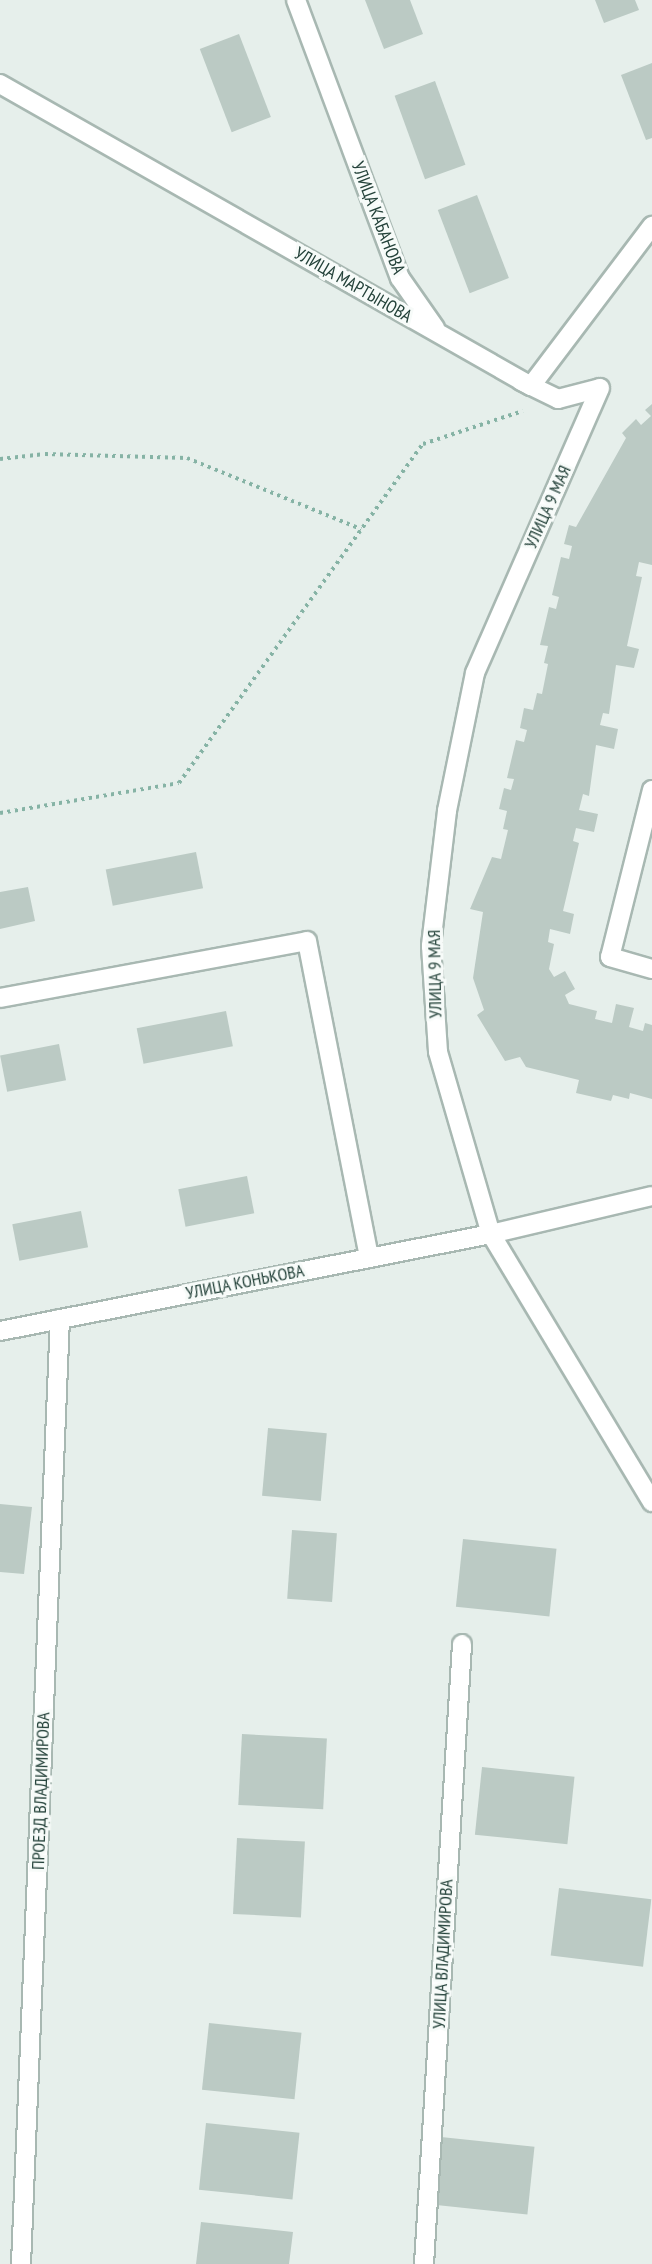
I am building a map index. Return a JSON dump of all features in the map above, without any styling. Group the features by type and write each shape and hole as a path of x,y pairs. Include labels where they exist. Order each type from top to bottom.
{"street":[{"name":"УЛИЦА КАБАНОВА","path":"296,0 400,278 438,333 558,399"},
{"name":"УЛИЦА МАРТЫНОВА","path":"0,84 438,333"},
{"path":"531,386 652,226"},
{"name":"УЛИЦА 9 МАЯ","path":"558,399 600,388 475,673 447,811 431,946 438,1052 491,1234 651,1497"},
{"path":"652,790 610,957 652,969"},
{"path":"0,998 307,940 369,1258"},
{"name":"УЛИЦА КОНЬКОВА","path":"0,1331 491,1234 652,1196"},
{"name":"ПРОЕЗД ВЛАДИМИРОВА","path":"21,2264 60,1319"},
{"name":"УЛИЦА ВЛАДИМИРОВА","path":"424,2264 462,1644"}],"path":[{"path":"0,813 179,783 423,444 558,399"},
{"path":"0,459 45,454 187,458 361,529"}],"building":[{"path":"365,0 410,0 423,34 384,49"},
{"path":"595,0 635,0 639,10 604,23"},
{"path":"239,34 271,117 232,132 200,49"},
{"path":"652,63 652,138 646,140 621,75"},
{"path":"435,81 465,165 425,179 395,96"},
{"path":"477,195 509,278 470,293 438,210"},
{"path":"652,404 652,565 639,562 636,576 642,577 627,646 639,649 634,668 616,665 609,714 603,713 600,725 618,729 614,749 596,745 589,796 583,794 579,810 598,814 594,832 576,828 573,841 579,843 563,911 574,914 570,934 550,929 548,942 554,944 549,969 554,977 565,971 575,989 565,995 569,1004 597,1011 595,1019 612,1023 616,1004 634,1008 629,1027 643,1031 645,1023 652,1025 652,1099 630,1093 629,1099 613,1095 611,1101 576,1093 579,1080 526,1067 520,1057 505,1061 477,1015 484,1010 473,978 483,912 470,909 492,857 501,859 508,830 503,829 507,811 499,809 504,788 511,790 514,779 507,778 516,740 524,742 527,730 520,728 524,708 533,710 537,693 542,694 548,664 544,663 548,646 540,645 549,607 556,609 559,597 552,595 561,557 569,559 572,546 564,544 569,525 576,527 626,438 622,433 636,419 641,425 651,416 645,410"},
{"path":"196,852 203,888 113,906 106,870"},
{"path":"28,887 35,921 0,929 0,892"},
{"path":"226,1011 233,1046 144,1064 137,1028"},
{"path":"59,1044 66,1080 7,1092 0,1055"},
{"path":"247,1176 254,1213 186,1227 178,1189"},
{"path":"81,1211 88,1247 19,1261 12,1224"},
{"path":"268,1428 327,1433 321,1501 262,1496"},
{"path":"0,1504 32,1507 24,1574 0,1572"},
{"path":"292,1530 337,1533 332,1602 287,1599"},
{"path":"463,1539 556,1549 549,1616 456,1607"},
{"path":"242,1734 327,1738 323,1809 238,1805"},
{"path":"482,1767 574,1777 567,1844 475,1835"},
{"path":"237,1838 305,1842 301,1917 233,1914"},
{"path":"559,1888 651,1899 643,1967 551,1955"},
{"path":"209,2023 301,2033 294,2099 202,2090"},
{"path":"206,2123 299,2133 292,2199 199,2190"},
{"path":"441,2137 534,2147 527,2214 434,2205"},
{"path":"201,2222 293,2232 289,2264 196,2264"}]}
